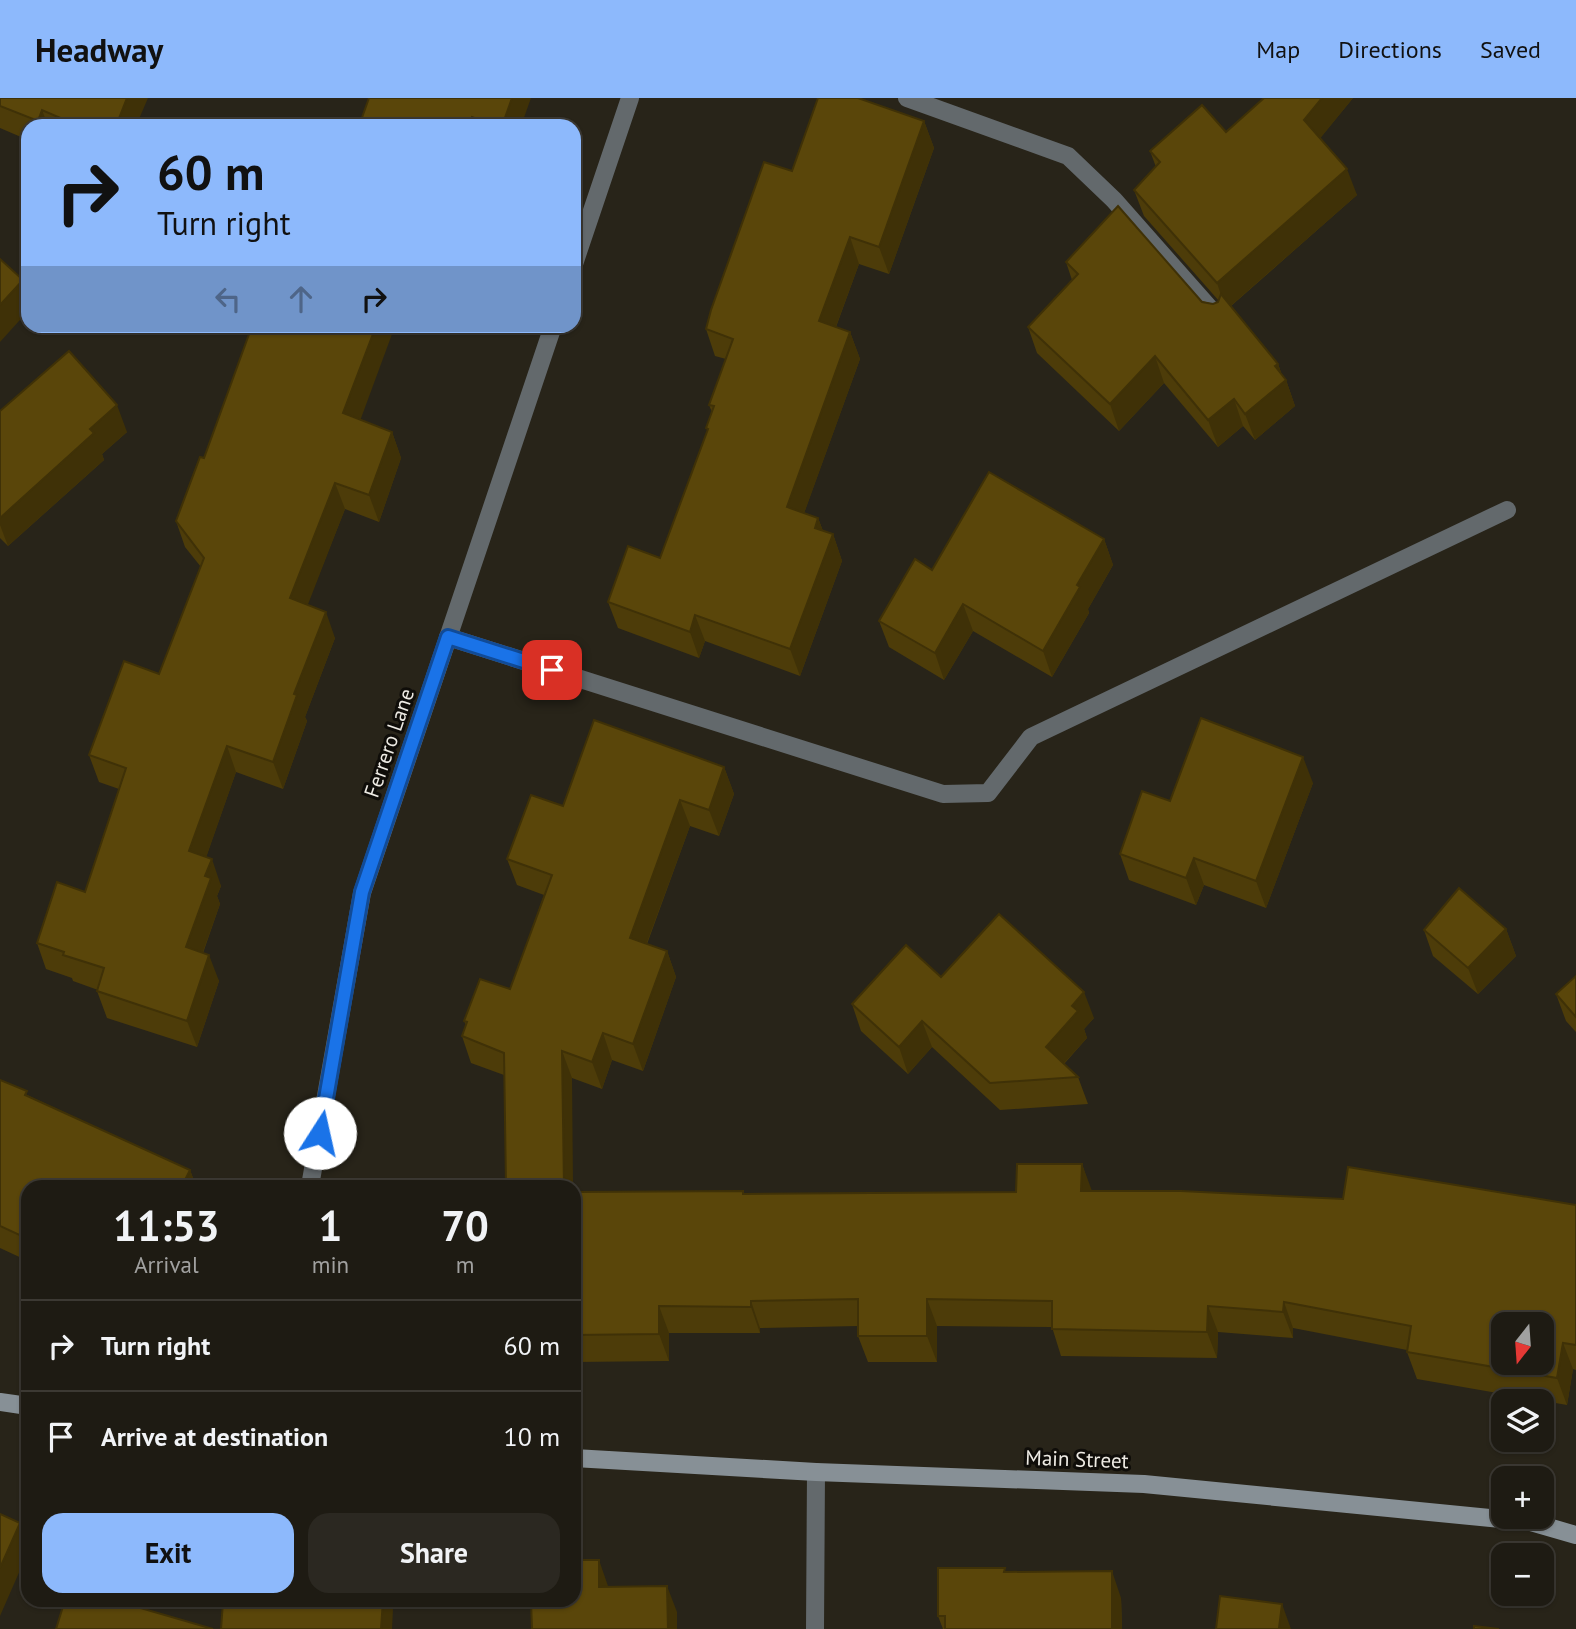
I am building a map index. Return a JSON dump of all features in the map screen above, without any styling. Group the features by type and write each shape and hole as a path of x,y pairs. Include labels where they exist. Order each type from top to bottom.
{"street":[{"path":"581,243 630,98"},
{"path":"907,98 1068,156 1114,200 1220,320"},
{"name":"Ferrero Lane","path":"311,1180 362,892 551,333"},
{"path":"448,637 943,794 988,793 1031,737 1507,510"},
{"path":"0,1402 21,1405"},
{"name":"Main Street","path":"581,1458 816,1472 1144,1484 1531,1522 1576,1535"},
{"path":"815,1629 816,1472"}],"building":[{"path":"0,98 127,98 119,119 63,119 42,110 39,119 33,119 0,106"},
{"path":"369,98 512,98 504,119 362,119"},
{"path":"818,98 858,98 924,121 879,247 850,237 819,321 850,332 787,507 818,518 815,528 833,534 790,649 695,615 690,632 608,602 628,546 660,558 708,429 706,428 714,406 709,405 733,339 706,329 711,310 764,162 792,171"},
{"path":"1264,98 1322,98 1304,120 1347,169 1217,283 1134,190 1160,162 1150,151 1202,105 1226,132"},
{"path":"1118,206 1202,302 1218,302 1221,294 1278,364 1275,366 1286,380 1245,414 1234,399 1208,420 1155,356 1110,404 1028,327 1078,274 1066,262"},
{"path":"0,259 21,278 21,282 0,305"},
{"path":"249,333 373,333 343,413 392,432 369,495 335,483 290,598 326,612 294,694 297,695 273,762 227,746 189,851 212,859 205,876 211,878 186,947 209,955 187,1021 97,991 104,968 63,955 64,952 37,943 57,882 85,892 126,768 89,755 124,661 159,674 204,558 176,521 200,457 204,458"},
{"path":"69,351 117,405 90,429 94,433 0,518 0,411"},
{"path":"989,472 1104,539 1043,651 963,604 935,653 879,621 915,559 932,570"},
{"path":"1201,718 1303,757 1256,881 1194,858 1186,878 1120,854 1142,791 1170,801"},
{"path":"594,720 724,767 709,810 680,800 630,938 667,951 633,1044 603,1033 592,1062 562,1051 564,1180 506,1180 504,1053 462,1036 467,1022 464,1021 480,979 510,989 552,875 507,859 531,795 563,806"},
{"path":"1459,888 1506,929 1468,968 1424,930"},
{"path":"999,914 1084,992 1072,1006 1078,1011 1046,1047 1078,1077 990,1083 922,1021 899,1047 852,1004 906,945 941,977"},
{"path":"1576,976 1576,1017 1556,994"},
{"path":"0,1080 27,1091 25,1095 190,1170 185,1180 21,1180 21,1236 0,1226"},
{"path":"1017,1164 1082,1164 1081,1191 1181,1191 1343,1199 1348,1167 1576,1205 1576,1345 1563,1343 1557,1378 1545,1376 1554,1376 1554,1312 1491,1312 1491,1367 1407,1352 1411,1326 1284,1302 1283,1312 1208,1306 1207,1332 1052,1329 1052,1301 927,1299 927,1336 858,1336 858,1299 751,1301 751,1307 659,1306 659,1334 581,1335 581,1192 743,1191 743,1194 1016,1192"},
{"path":"0,1514 20,1523 0,1568"},
{"path":"581,1560 599,1560 599,1587 667,1586 668,1629 532,1629 531,1607 581,1607"},
{"path":"938,1568 1005,1568 1004,1572 1112,1571 1112,1629 945,1629 945,1616 938,1616"},
{"path":"1220,1596 1282,1604 1279,1628 1290,1629 1216,1629"},
{"path":"63,1607 137,1607 213,1629 56,1629"},
{"path":"223,1607 383,1607 381,1629 221,1629"},
{"path":"1474,1626 1499,1629 1474,1629"}],"route":[{"path":"320,1133 362,892 448,637 552,670"}]}
